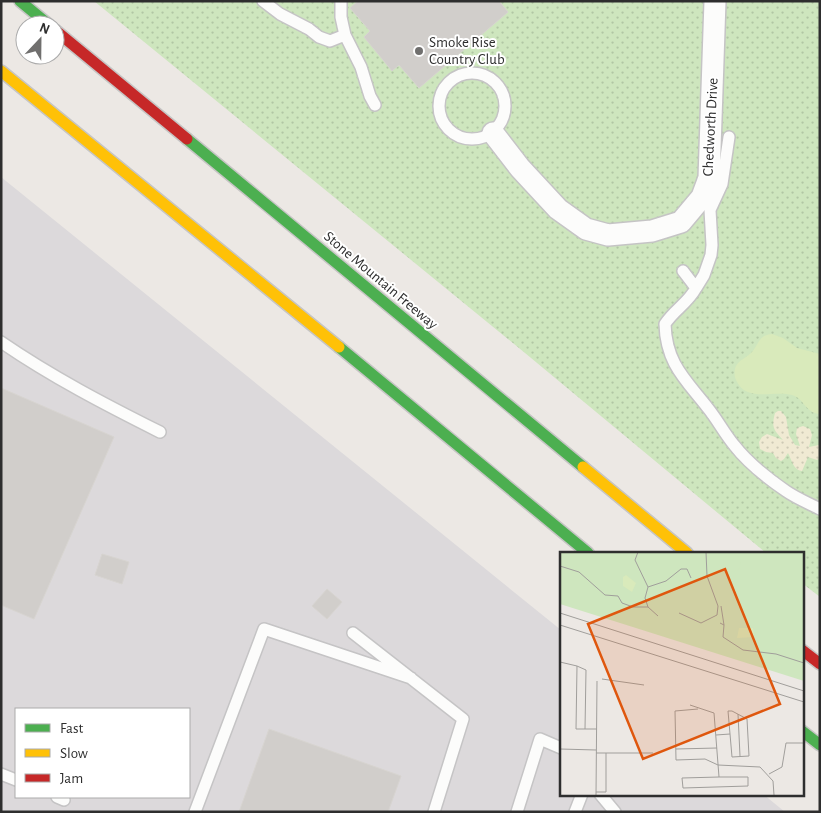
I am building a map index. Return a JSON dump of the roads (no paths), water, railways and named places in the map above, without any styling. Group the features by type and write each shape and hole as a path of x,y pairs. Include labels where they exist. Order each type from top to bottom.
{"highway":[{"path":"20,1 37,15"},
{"name":"Stone Mountain Freeway","path":"65,38 686,552"},
{"path":"1,71 587,552"},
{"path":"804,652 820,664"},
{"path":"804,733 820,745"}],"street":[{"name":"Chedworth Drive","path":"493,133 520,168 558,209 586,229 608,235 652,231 681,222 702,197 709,178 715,1"}],"lane":[{"path":"263,1 280,14 309,29 319,37 330,40 345,35"},
{"path":"341,1 341,17 345,35 361,67 370,96 375,105"},
{"path":"468,72 486,75 496,82 506,107 500,126 493,133 474,140 463,139 447,129 438,113 438,101 445,84 468,72"},
{"path":"729,137 722,184 710,210 711,255 704,275 692,296 671,315 665,324 667,346 683,377 714,415 732,444 742,455 787,492 820,509"},
{"path":"683,271 696,288"},
{"path":"1,342 29,362 160,432"},
{"path":"195,812 264,629 411,678"},
{"path":"353,632 463,720 434,812"},
{"path":"516,812 540,739 560,748"},
{"path":"1,774 15,780"},
{"path":"575,812 581,796"},
{"path":"602,796 615,812"}],"place":[{"name":"Smoke Rise Country Club","path":"419,51"}]}
